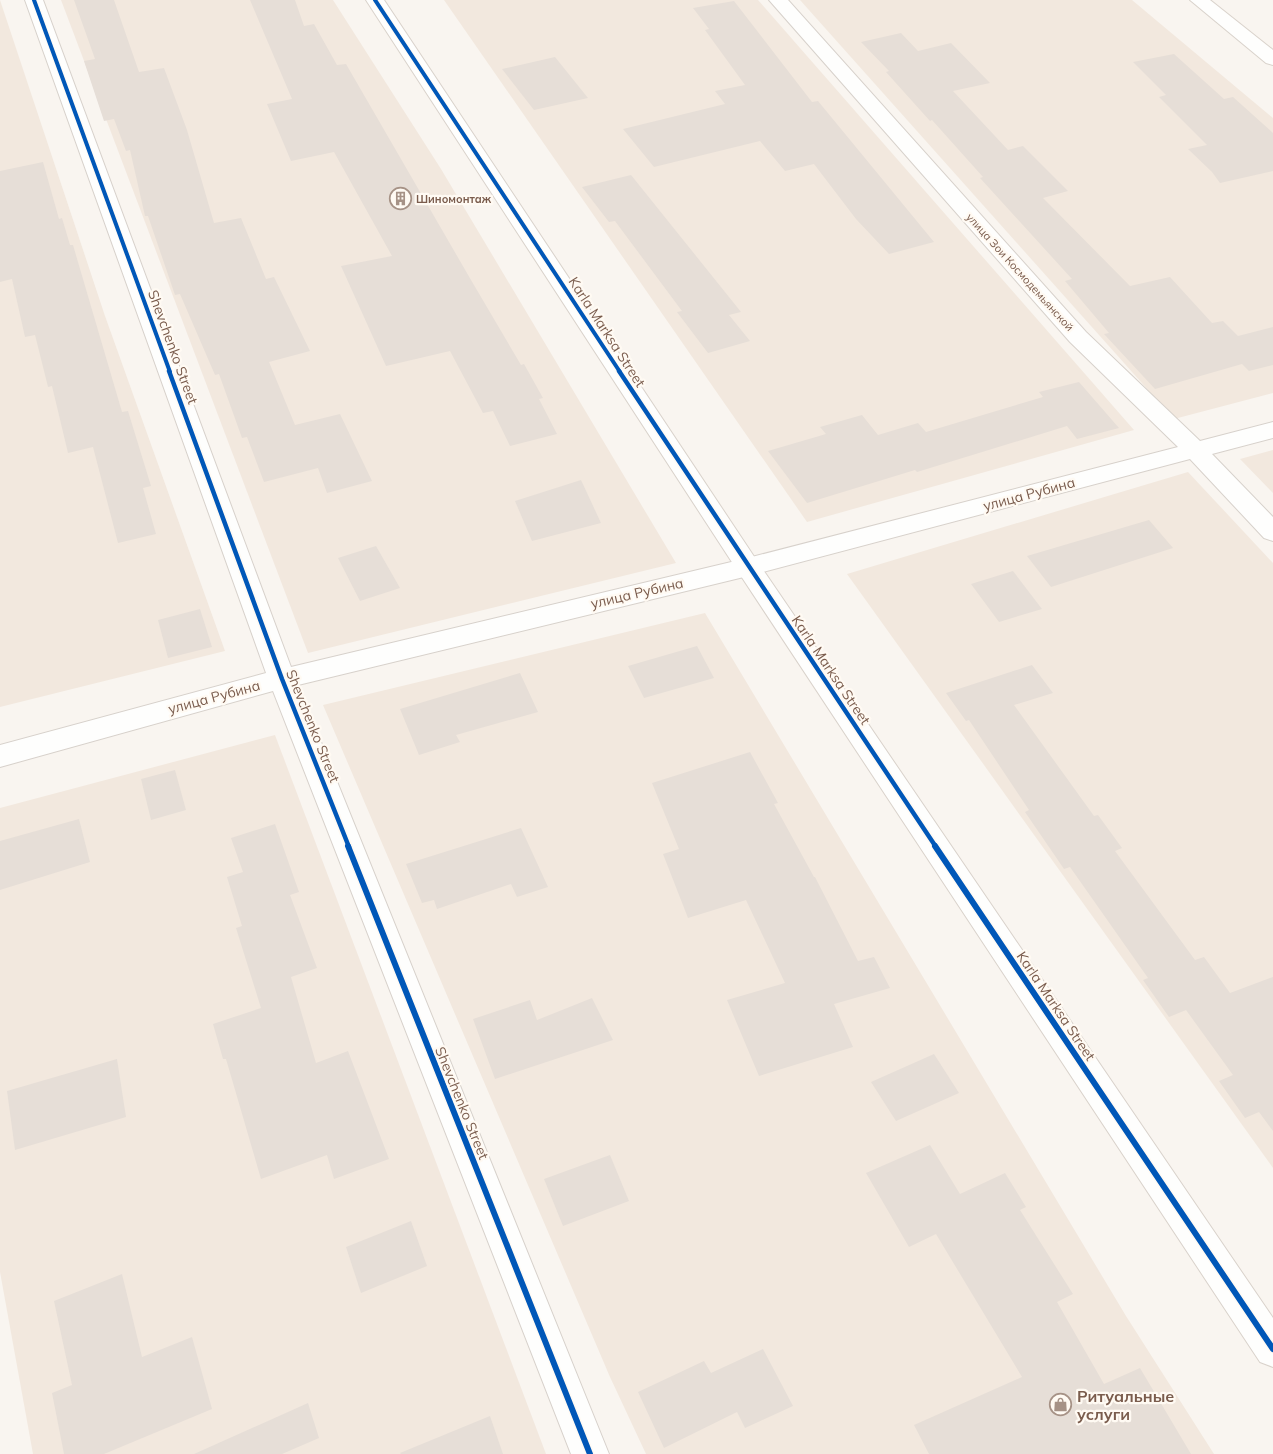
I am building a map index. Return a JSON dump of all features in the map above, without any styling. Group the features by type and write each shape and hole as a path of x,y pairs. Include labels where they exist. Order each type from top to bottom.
{"street":[{"name":"Shevchenko Street","path":"34,0 282,678 590,1454"},
{"name":"Karla Marksa Street","path":"375,0 748,567 1273,1349"},
{"name":"улица Зои Космодемьянской","path":"778,0 1078,337 1196,451 1273,532"},
{"path":"1199,0 1273,59"},
{"name":"улица Рубина","path":"0,756 282,678 748,567 1273,430"}],"shaded area":[{"path":"0,0 105,316 225,651 0,707"},
{"path":"61,0 333,0 441,169 676,563 308,653"},
{"path":"444,0 758,0 1134,430 807,522"},
{"path":"800,0 1132,0 1273,118 1273,393 1174,419"},
{"path":"1273,450 1273,493 1240,459"},
{"path":"1188,472 1273,563 1273,1168 847,574"},
{"path":"705,613 1126,1316 1214,1454 646,1454 610,1377 323,705"},
{"path":"275,735 546,1454 33,1454 0,1272 0,808"}],"building":[{"path":"74,0 114,0 139,72 164,68 187,130 214,223 241,218 266,279 274,277 310,351 269,362 295,425 340,414 372,481 327,493 318,468 264,482 247,437 242,438 219,374 215,375 180,294 175,295 148,216 145,216 130,150 126,151 114,119 104,121 84,61 95,59"},
{"path":"250,0 295,0 304,26 314,24 337,65 346,64 521,365 524,364 543,398 539,399 557,434 510,446 493,411 483,413 450,351 386,366 341,266 392,256 334,152 291,161 267,104 292,99"},
{"path":"734,1 812,102 818,101 934,242 889,254 856,219 814,164 785,171 760,141 654,167 623,129 725,104 715,91 745,85 705,30 709,29 693,8"},
{"path":"901,33 918,51 951,43 990,83 953,91 1008,150 1023,146 1068,191 1043,198 1130,286 1170,277 1212,323 1223,321 1238,336 1273,327 1273,365 1249,371 1242,364 1155,389 1104,334 1109,333 1065,281 1072,279 980,178 983,177 932,120 930,121 886,72 889,71 861,42"},
{"path":"1174,54 1224,99 1233,97 1273,133 1273,171 1220,183 1212,172 1188,149 1207,145 1159,97 1166,95 1133,62"},
{"path":"555,57 588,98 534,110 502,69"},
{"path":"43,162 59,219 62,218 70,245 73,245 122,412 128,411 151,486 143,488 156,534 118,543 93,447 68,453 52,386 48,387 35,335 25,337 12,279 0,282 0,171"},
{"path":"631,175 741,312 729,315 750,341 708,353 677,312 682,311 615,221 609,222 582,187"},
{"path":"1079,382 1119,428 1077,439 1067,426 917,472 915,470 807,503 768,451 826,434 820,427 862,415 878,435 918,423 926,432 1043,397 1039,392"},
{"path":"581,480 601,523 532,541 515,501"},
{"path":"1149,520 1173,548 1051,587 1027,556"},
{"path":"376,546 400,588 360,601 338,558"},
{"path":"1013,571 1042,609 999,622 971,584"},
{"path":"200,609 212,647 168,658 158,620"},
{"path":"697,646 714,678 644,698 628,666"},
{"path":"1032,665 1053,693 1014,705 1094,816 1098,815 1122,848 1115,851 1195,960 1204,957 1230,993 1273,977 1273,1131 1259,1112 1245,1118 1219,1081 1233,1075 1186,1010 1169,1017 1143,980 1148,978 1070,867 1064,869 1025,812 1029,810 969,720 966,721 946,693"},
{"path":"520,673 538,712 456,735 460,742 419,755 400,709"},
{"path":"750,752 778,803 774,804 815,877 858,961 874,957 890,988 834,1004 853,1047 759,1076 727,1000 785,983 746,900 688,918 663,854 679,849 652,783"},
{"path":"175,770 186,810 151,820 141,779"},
{"path":"79,819 90,862 0,890 0,841"},
{"path":"275,824 299,892 290,895 317,968 291,977 316,1063 348,1051 389,1159 334,1179 327,1155 261,1179 226,1059 223,1059 213,1024 261,1008 236,928 242,926 227,877 243,872 231,838"},
{"path":"521,828 548,887 517,897 511,884 437,909 434,900 422,903 406,864"},
{"path":"592,998 613,1040 495,1079 473,1019 530,1000 537,1020"},
{"path":"934,1054 959,1093 896,1121 871,1082"},
{"path":"117,1059 126,1117 15,1150 7,1091"},
{"path":"930,1145 960,1194 1005,1173 1026,1207 1020,1210 1073,1294 1057,1302 1104,1384 1140,1368 1191,1454 929,1454 914,1425 1022,1377 936,1234 909,1247 866,1173"},
{"path":"610,1155 629,1201 563,1226 544,1179"},
{"path":"411,1221 427,1266 361,1293 346,1247"},
{"path":"122,1274 142,1357 192,1337 212,1409 104,1454 64,1454 52,1393 72,1385 54,1301"},
{"path":"763,1349 793,1406 745,1428 737,1412 664,1448 638,1392 704,1361 711,1373"},
{"path":"308,1403 319,1438 282,1454 194,1454"},
{"path":"490,1416 503,1454 400,1453"}],"cycle path":[{"path":"34,0 282,679 590,1454"},
{"path":"375,0 748,567 1273,1349"}],"place":[{"name":"Шиномонтаж","path":"400,199"},
{"name":"Ритуальные услуги","path":"1061,1405"}]}
